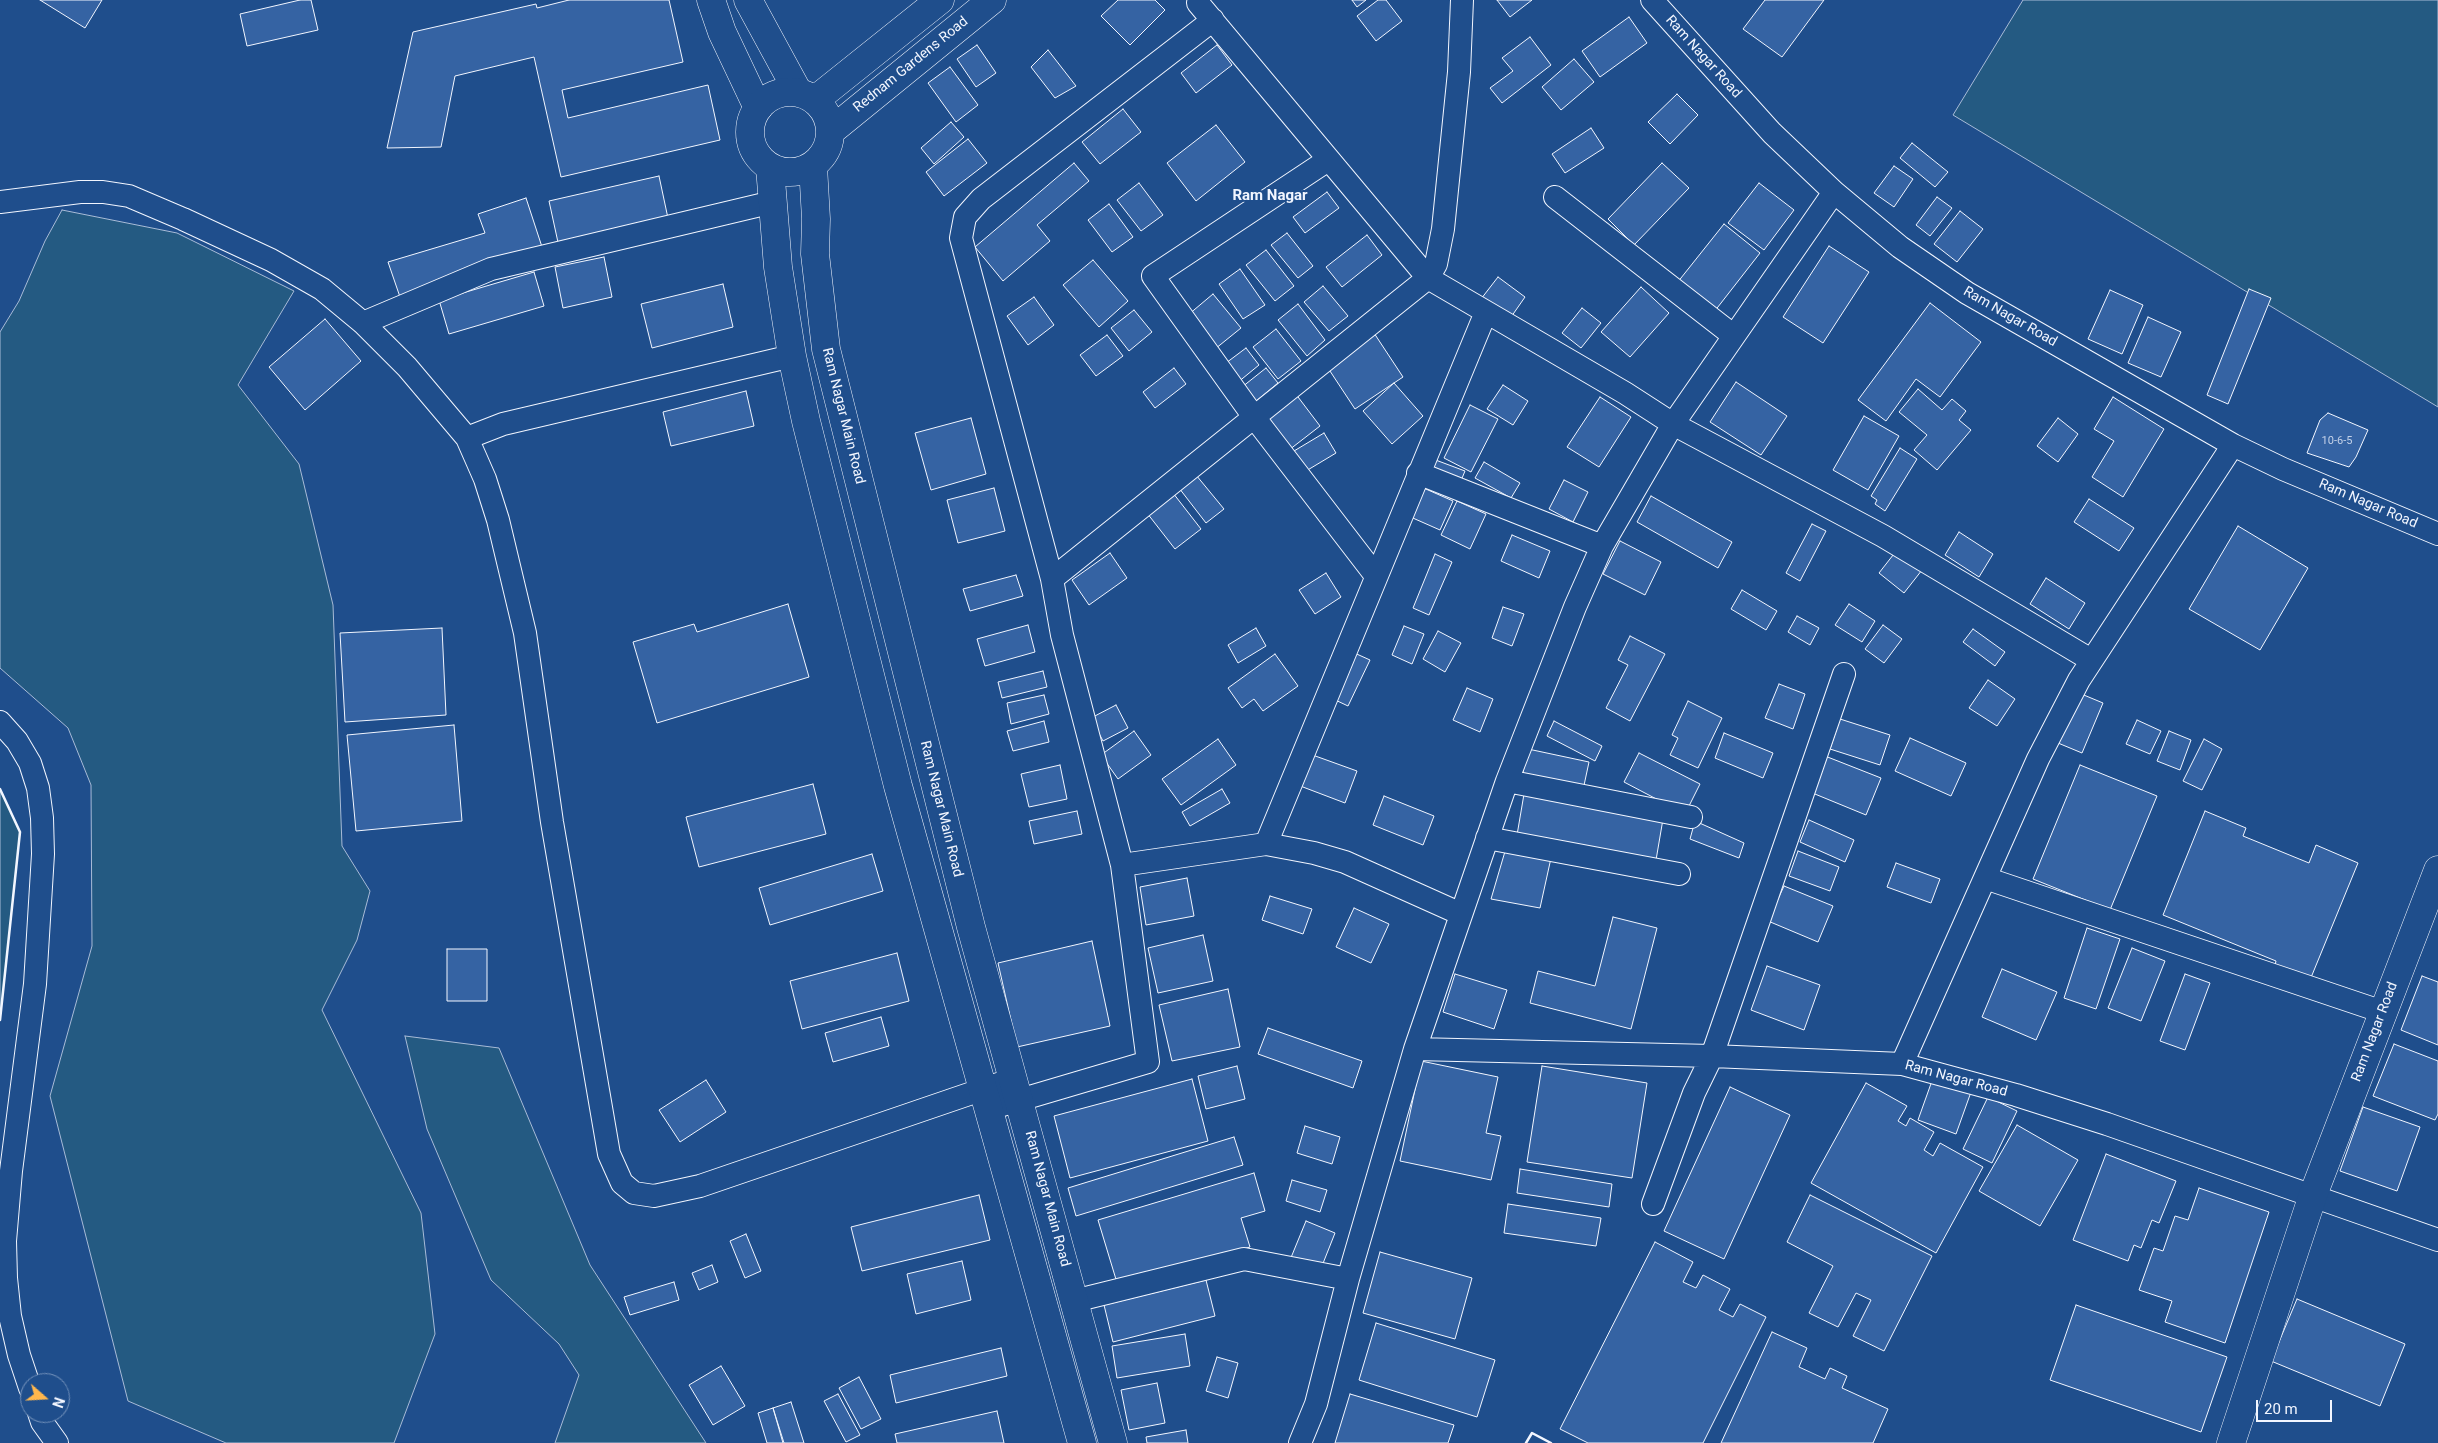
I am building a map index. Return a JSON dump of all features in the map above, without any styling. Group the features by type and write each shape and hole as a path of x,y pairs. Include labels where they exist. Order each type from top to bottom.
{"main road":[{"path":"711,0 722,32 758,108"},
{"path":"748,0 806,96 826,114 831,131 826,151 813,166 799,172 770,167 758,156 751,140 751,123 758,108 769,98 783,92 806,96 940,0"},
{"name":"Rednam Gardens Road","path":"831,131 992,0"},
{"name":"Ram Nagar Main Road","path":"813,166 816,219 815,254 826,349 930,770 1017,1089 1043,1194 1113,1443"},
{"path":"770,167 778,267 792,356 806,421 898,786 1082,1443"},
{"name":"Ram Nagar Road","path":"2231,1443 2313,1195 2437,877"}],"street":[{"path":"1052,579 1428,278 1436,264 1443,229 1459,72 1462,0"},
{"name":"Ram Nagar Road","path":"1652,0 1772,133 1834,192 1900,246 1967,293 2233,445 2283,469 2438,534"},
{"path":"1199,1 1328,160 1428,278 1625,393 1673,424 1793,486 1883,536 2092,660"},
{"path":"0,202 80,192 104,192 129,196 271,260 322,289 363,323 407,368 466,438 485,478 498,520 525,634 552,822 609,1154 622,1183 634,1193 654,1196 700,1186 1017,1089 1148,1062 1122,865 1062,635 1052,579 961,238 965,217 981,199 1213,20"},
{"path":"1328,160 1152,276 1254,417 1376,576"},
{"path":"1300,1443 1316,1404 1348,1279 1415,1049 1507,781 1575,607 1602,546 1673,424 1834,192"},
{"path":"1555,197 1734,336"},
{"path":"363,323 491,269 773,202"},
{"path":"1266,844 1486,312"},
{"path":"466,438 503,424 792,356"},
{"path":"1902,1064 2038,759 2092,660 2233,445"},
{"path":"1418,473 1602,546"},
{"path":"1653,1204 1694,1093 1712,1056 1844,674"},
{"path":"0,722 17,741 30,764 38,788 42,818 43,854 35,984 11,1170 5,1241 10,1316 25,1373"},
{"path":"1507,781 1691,817"},
{"path":"1487,838 1679,874"},
{"path":"1122,865 1266,844 1314,853 1345,862 1461,914"},
{"path":"1985,878 2383,1012"},
{"name":"Ram Nagar Road","path":"1415,1049 1712,1056 1902,1064 2071,1112 2438,1240"},
{"path":"1074,1300 1244,1259 1348,1279"},
{"path":"43,1423 57,1443"}],"shaded area":[{"path":"2023,0 2438,0 2438,407 1953,115"},
{"path":"62,210 177,233 294,291 238,385 299,464 333,605 342,846 370,891 357,940 322,1010 421,1213 435,1334 394,1443 226,1443 128,1401 50,1096 92,946 91,785 68,728 0,668 0,332 19,301 45,241"},
{"path":"0,789 20,832 0,1020"},
{"path":"405,1036 499,1048 590,1265 706,1443 555,1443 579,1375 559,1344 491,1280 427,1129"}],"building":[{"path":"40,0 102,0 85,28"},
{"path":"300,0 311,0 318,30 247,46 240,14"},
{"path":"569,0 669,0 683,62 562,90 568,118 708,85 720,140 561,177 534,57 455,76 441,147 387,148 413,32 536,4 537,8"},
{"path":"1118,0 1155,0 1165,10 1130,45 1101,16"},
{"path":"1352,0 1366,0 1357,7"},
{"path":"1378,0 1386,0 1402,21 1376,41 1357,16"},
{"path":"1497,0 1532,0 1510,17"},
{"path":"1765,0 1824,0 1782,57 1743,29"},
{"path":"1629,17 1647,43 1600,77 1582,51"},
{"path":"1530,37 1551,65 1502,103 1490,88 1513,71 1502,58"},
{"path":"977,45 996,73 976,87 957,59"},
{"path":"1217,45 1232,65 1196,93 1181,73"},
{"path":"1048,50 1076,86 1055,98 1031,67"},
{"path":"1574,59 1594,82 1561,110 1542,87"},
{"path":"950,67 978,105 956,122 928,83"},
{"path":"1677,94 1698,115 1670,144 1648,122"},
{"path":"1123,109 1141,132 1100,164 1082,142"},
{"path":"951,122 964,137 934,164 921,148"},
{"path":"1216,125 1245,162 1196,201 1167,163"},
{"path":"1591,128 1604,148 1565,173 1552,154"},
{"path":"968,139 987,163 944,196 926,172"},
{"path":"1912,143 1948,172 1935,187 1900,158"},
{"path":"1074,163 1089,181 1037,225 1050,241 1003,281 975,247"},
{"path":"1662,163 1689,188 1634,245 1608,219"},
{"path":"1894,166 1913,179 1894,207 1874,193"},
{"path":"659,176 669,223 559,247 549,201"},
{"path":"1139,183 1163,215 1141,231 1117,200"},
{"path":"1759,183 1794,210 1764,250 1728,223"},
{"path":"1327,192 1339,208 1305,233 1293,217"},
{"path":"1937,197 1952,208 1930,236 1916,225"},
{"path":"526,198 543,250 400,297 388,262 485,233 478,214"},
{"path":"1109,204 1133,237 1112,252 1088,220"},
{"path":"1960,211 1983,229 1957,262 1934,244"},
{"path":"1724,224 1760,253 1714,312 1677,283"},
{"path":"1287,233 1313,266 1298,278 1271,245"},
{"path":"1367,235 1382,255 1342,287 1326,267"},
{"path":"1829,246 1869,272 1823,343 1783,317"},
{"path":"1266,250 1294,286 1275,301 1246,265"},
{"path":"604,257 612,297 563,308 555,267"},
{"path":"1093,260 1128,301 1099,327 1063,285"},
{"path":"1240,269 1265,305 1243,319 1219,284"},
{"path":"534,272 544,306 449,334 439,300"},
{"path":"1498,277 1525,297 1509,320 1481,299"},
{"path":"723,284 733,327 652,348 641,304"},
{"path":"1323,286 1348,316 1329,331 1304,302"},
{"path":"1641,287 1669,313 1630,357 1601,332"},
{"path":"2249,289 2271,298 2228,404 2207,395"},
{"path":"2110,290 2143,305 2122,354 2088,339"},
{"path":"1213,294 1241,328 1215,349 1188,315"},
{"path":"1034,297 1054,325 1028,345 1007,316"},
{"path":"1930,303 1981,342 1940,397 1916,379 1886,421 1858,400"},
{"path":"1298,304 1325,340 1307,356 1278,320"},
{"path":"1582,308 1601,323 1581,348 1562,333"},
{"path":"1134,310 1152,332 1129,351 1111,328"},
{"path":"2148,317 2181,332 2161,377 2128,363"},
{"path":"325,319 361,361 305,410 269,367"},
{"path":"1276,329 1301,361 1278,379 1253,347"},
{"path":"1374,333 1403,377 1355,409 1326,365"},
{"path":"1107,335 1123,356 1096,376 1080,355"},
{"path":"1246,348 1259,365 1237,383 1222,366"},
{"path":"1174,368 1186,384 1155,408 1143,392"},
{"path":"1266,368 1278,383 1250,406 1237,391"},
{"path":"1736,382 1787,416 1761,455 1710,422"},
{"path":"1394,383 1423,416 1392,444 1363,411"},
{"path":"1503,385 1528,401 1513,425 1487,409"},
{"path":"1918,389 1942,410 1952,399 1966,411 1959,420 1971,430 1937,470 1914,450 1927,435 1899,412"},
{"path":"746,391 754,426 671,446 663,412"},
{"path":"1295,393 1320,426 1289,450 1265,417"},
{"path":"1600,397 1631,417 1599,467 1567,447"},
{"path":"2113,397 2164,429 2123,497 2092,477 2114,441 2094,429"},
{"path":"1470,405 1498,419 1471,472 1444,458"},
{"path":"2328,413 2368,430 2356,457 2349,467 2307,453 2320,420"},
{"path":"1864,416 1899,436 1868,490 1833,470"},
{"path":"971,418 986,474 931,490 915,433"},
{"path":"2058,418 2078,434 2058,462 2037,446"},
{"path":"1324,433 1336,453 1306,471 1294,451"},
{"path":"1900,448 1917,459 1885,511 1875,504 1877,500 1871,496"},
{"path":"1433,459 1465,471 1460,483 1429,471"},
{"path":"1484,462 1520,483 1511,498 1475,478"},
{"path":"1196,475 1224,509 1206,523 1179,488"},
{"path":"1564,480 1588,492 1573,522 1549,509"},
{"path":"1419,486 1453,501 1440,530 1406,515"},
{"path":"994,488 1005,531 958,543 947,500"},
{"path":"1173,493 1201,529 1175,549 1147,513"},
{"path":"1651,496 1732,542 1718,568 1637,522"},
{"path":"2089,499 2134,528 2119,551 2074,522"},
{"path":"1457,501 1486,514 1470,549 1441,535"},
{"path":"1812,524 1826,531 1800,581 1786,573"},
{"path":"2238,526 2308,568 2260,650 2189,609"},
{"path":"1959,532 1993,554 1979,577 1945,555"},
{"path":"1512,535 1550,551 1539,578 1501,561"},
{"path":"1620,541 1661,562 1645,595 1603,574"},
{"path":"1897,550 1922,570 1904,593 1879,573"},
{"path":"1110,553 1127,578 1089,605 1072,580"},
{"path":"1435,554 1452,562 1429,615 1413,608"},
{"path":"1326,573 1341,597 1315,614 1299,590"},
{"path":"1016,575 1023,596 970,611 963,589"},
{"path":"2046,578 2085,603 2069,629 2030,604"},
{"path":"1742,590 1777,611 1766,630 1731,609"},
{"path":"788,604 809,677 657,723 633,642 694,624 697,632"},
{"path":"1849,604 1875,621 1862,642 1835,625"},
{"path":"1503,607 1524,614 1512,646 1492,638"},
{"path":"1797,616 1819,628 1810,645 1788,632"},
{"path":"1028,625 1035,652 985,666 977,639"},
{"path":"1883,625 1902,639 1884,663 1865,649"},
{"path":"1404,626 1424,634 1412,664 1392,655"},
{"path":"442,628 446,715 345,722 340,633"},
{"path":"1256,628 1266,646 1238,663 1228,645"},
{"path":"1973,629 2005,652 1995,666 1963,642"},
{"path":"1438,631 1461,643 1445,672 1423,659"},
{"path":"1630,636 1665,654 1630,721 1606,708 1628,665 1618,660"},
{"path":"1350,651 1370,660 1348,706 1329,697"},
{"path":"1275,654 1298,686 1263,711 1254,699 1242,708 1228,688"},
{"path":"1043,671 1047,687 1002,698 998,682"},
{"path":"1988,680 2015,699 1997,726 1969,708"},
{"path":"1779,684 1805,694 1793,729 1765,718"},
{"path":"1467,688 1493,699 1480,732 1453,720"},
{"path":"2079,693 2103,703 2082,753 2058,743"},
{"path":"1044,695 1049,714 1011,724 1007,703"},
{"path":"1688,701 1722,718 1698,768 1670,755 1678,738 1672,735"},
{"path":"1116,705 1128,728 1103,741 1091,718"},
{"path":"1840,719 1890,735 1880,765 1830,749"},
{"path":"2137,720 2161,731 2150,754 2126,744"},
{"path":"1044,721 1049,742 1013,751 1007,731"},
{"path":"1554,721 1602,746 1595,761 1547,736"},
{"path":"454,725 462,821 356,831 347,735"},
{"path":"1134,731 1151,755 1118,779 1101,755"},
{"path":"2169,731 2191,740 2180,770 2157,761"},
{"path":"1724,733 1773,753 1763,778 1715,758"},
{"path":"1910,738 1966,763 1951,796 1895,771"},
{"path":"1218,739 1236,765 1181,805 1162,779"},
{"path":"2204,739 2222,749 2202,790 2183,781"},
{"path":"1528,749 1589,762 1583,790 1522,777"},
{"path":"1307,753 1357,771 1345,803 1295,784"},
{"path":"1639,753 1700,784 1685,814 1624,782"},
{"path":"1825,756 1881,778 1866,815 1810,792"},
{"path":"1060,765 1067,799 1029,807 1021,774"},
{"path":"2080,765 2157,796 2110,910 2033,879"},
{"path":"813,784 826,834 699,867 686,817"},
{"path":"1222,789 1230,803 1190,826 1182,812"},
{"path":"1524,794 1663,819 1655,866 1516,841"},
{"path":"1384,796 1434,816 1423,845 1373,825"},
{"path":"1077,811 1082,834 1034,844 1029,821"},
{"path":"2205,811 2246,828 2243,836 2309,863 2316,845 2358,863 2310,980 2275,965 2276,961 2163,915"},
{"path":"1809,820 1854,840 1845,862 1800,842"},
{"path":"1695,821 1744,843 1739,858 1690,839"},
{"path":"1506,848 1551,858 1540,908 1491,899"},
{"path":"1798,851 1839,867 1830,891 1789,876"},
{"path":"872,854 883,891 770,925 759,888"},
{"path":"1896,863 1940,879 1931,903 1887,887"},
{"path":"1187,878 1194,916 1146,925 1140,887"},
{"path":"1784,886 1833,906 1818,942 1768,921"},
{"path":"1270,896 1312,909 1303,934 1262,920"},
{"path":"1354,908 1389,924 1371,963 1336,947"},
{"path":"1613,917 1657,928 1631,1029 1530,1003 1538,971 1595,986"},
{"path":"2087,928 2120,939 2096,1009 2064,998"},
{"path":"1203,935 1213,981 1158,993 1148,948"},
{"path":"1092,941 1110,1026 1017,1047 998,963"},
{"path":"2132,948 2165,961 2141,1021 2108,1008"},
{"path":"447,949 487,949 487,1001 447,1001"},
{"path":"897,953 909,1001 802,1029 790,981"},
{"path":"1767,966 1820,985 1804,1030 1751,1010"},
{"path":"2002,969 2057,992 2036,1040 1982,1017"},
{"path":"1455,974 1507,990 1494,1029 1443,1012"},
{"path":"2185,974 2210,983 2185,1050 2160,1041"},
{"path":"2422,976 2438,982 2438,1045 2401,1030"},
{"path":"1228,989 1240,1047 1172,1061 1159,1005"},
{"path":"881,1017 889,1046 833,1062 825,1033"},
{"path":"1268,1028 1362,1061 1353,1088 1258,1054"},
{"path":"2394,1044 2438,1061 2438,1114 2435,1120 2373,1096"},
{"path":"1421,1061 1498,1077 1486,1133 1501,1136 1491,1180 1400,1161"},
{"path":"1237,1066 1245,1099 1206,1109 1198,1076"},
{"path":"1542,1066 1647,1083 1632,1178 1527,1162"},
{"path":"1933,1078 1971,1092 1956,1134 1918,1120"},
{"path":"1192,1079 1208,1141 1070,1178 1054,1116"},
{"path":"706,1080 726,1112 680,1142 659,1110"},
{"path":"1866,1083 1907,1106 1898,1121 1906,1126 1910,1118 1934,1132 1924,1150 1933,1156 1940,1143 1983,1167 1936,1253 1811,1183"},
{"path":"1730,1087 1790,1115 1724,1259 1664,1231"},
{"path":"1988,1097 2017,1111 1992,1163 1963,1149"},
{"path":"2363,1107 2420,1127 2397,1191 2340,1171"},
{"path":"2017,1125 2078,1160 2040,1226 1979,1191"},
{"path":"1305,1126 1340,1137 1332,1164 1297,1153"},
{"path":"1234,1137 1243,1165 1076,1216 1068,1188"},
{"path":"2106,1154 2176,1181 2159,1223 2152,1220 2141,1248 2134,1245 2128,1261 2073,1240"},
{"path":"1520,1169 1612,1184 1609,1207 1517,1193"},
{"path":"1254,1173 1265,1211 1241,1218 1250,1247 1118,1286 1098,1220"},
{"path":"1292,1180 1327,1190 1320,1212 1286,1201"},
{"path":"2199,1188 2269,1212 2225,1343 2165,1322 2172,1301 2139,1290 2154,1248 2163,1251 2175,1216 2188,1220"},
{"path":"979,1195 990,1240 862,1271 851,1227"},
{"path":"1810,1195 1932,1256 1884,1351 1853,1336 1871,1300 1856,1293 1838,1327 1809,1313 1833,1266 1787,1242"},
{"path":"1508,1204 1601,1218 1596,1246 1504,1233"},
{"path":"1306,1221 1335,1233 1320,1271 1290,1260"},
{"path":"746,1234 761,1271 745,1278 730,1241"},
{"path":"1655,1242 1693,1262 1683,1282 1696,1288 1703,1275 1730,1289 1719,1310 1733,1317 1740,1304 1766,1317 1703,1443 1588,1443 1560,1429"},
{"path":"1380,1252 1472,1278 1455,1339 1363,1313"},
{"path":"962,1261 971,1300 916,1314 907,1274"},
{"path":"712,1265 718,1282 699,1290 692,1273"},
{"path":"1206,1280 1215,1316 1113,1342 1104,1305"},
{"path":"674,1282 679,1300 630,1315 624,1297"},
{"path":"2297,1299 2405,1344 2380,1406 2271,1361"},
{"path":"2076,1305 2227,1357 2201,1432 2050,1380"},
{"path":"1376,1323 1495,1360 1477,1417 1359,1380"},
{"path":"1772,1332 1807,1348 1799,1367 1825,1379 1830,1368 1847,1376 1842,1388 1888,1409 1873,1443 1721,1443"},
{"path":"1185,1334 1190,1366 1117,1378 1112,1346"},
{"path":"1001,1348 1007,1376 896,1403 890,1375"},
{"path":"1217,1357 1238,1363 1228,1398 1206,1391"},
{"path":"721,1366 745,1406 713,1425 689,1385"},
{"path":"859,1377 881,1419 861,1429 839,1388"},
{"path":"1157,1383 1165,1423 1129,1430 1121,1390"},
{"path":"838,1394 860,1435 846,1442 824,1401"},
{"path":"1350,1394 1454,1425 1448,1443 1335,1443"},
{"path":"791,1402 804,1443 784,1443 773,1408"},
{"path":"773,1408 783,1443 767,1443 758,1413"},
{"path":"997,1411 1004,1443 897,1443 895,1434"},
{"path":"1186,1430 1188,1443 1147,1443 1146,1437"}],"wall":[{"path":"0,789 20,832 0,1020"},
{"path":"1526,1443 1532,1433 1551,1443"}],"district":[{"name":"Ram Nagar","path":"1270,196"}]}
